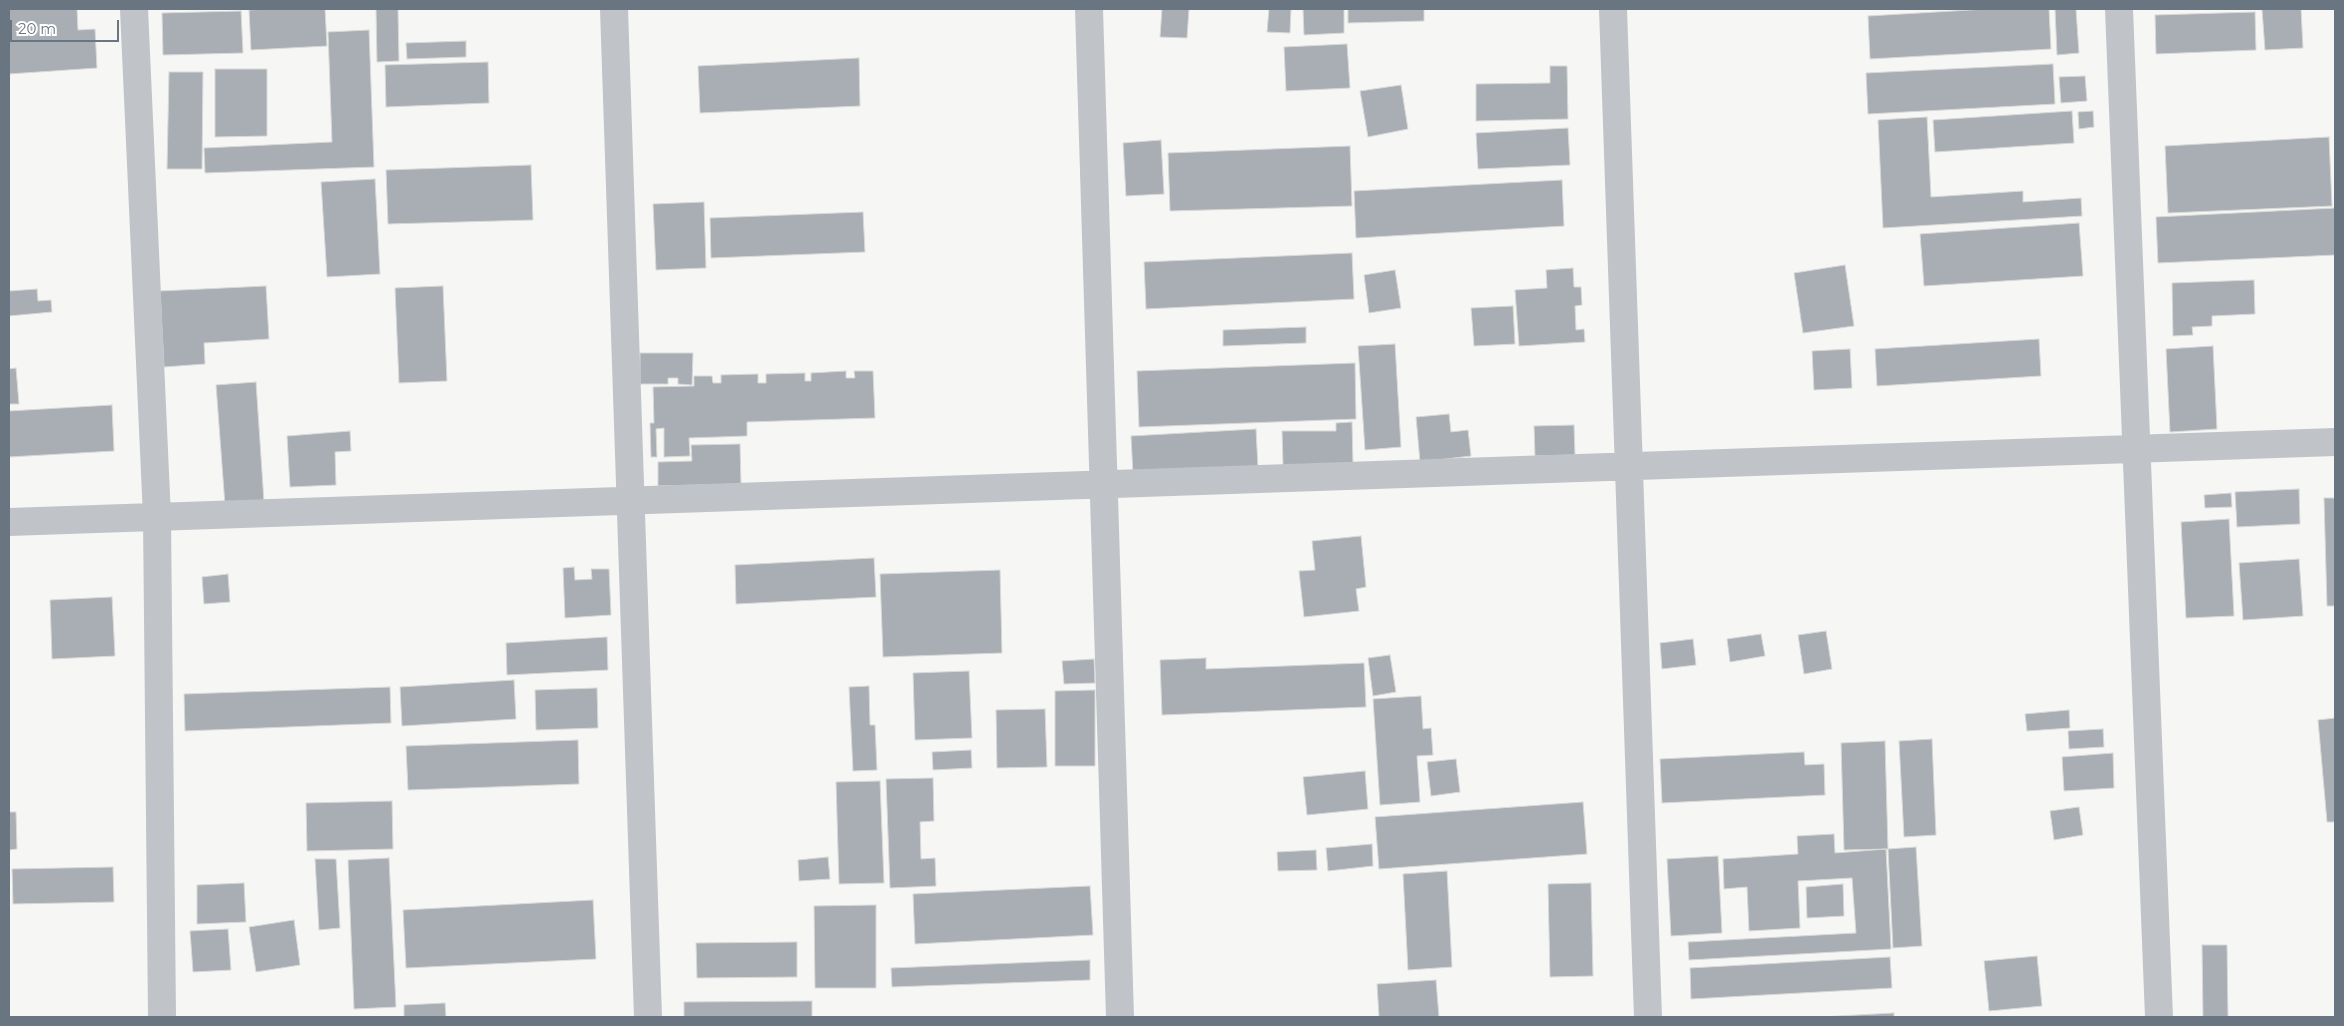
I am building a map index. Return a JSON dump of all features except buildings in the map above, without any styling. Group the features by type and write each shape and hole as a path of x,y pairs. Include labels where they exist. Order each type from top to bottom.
{"street":[{"path":"134,9 157,517 162,1017"},
{"path":"614,9 648,1017"},
{"path":"1089,9 1120,1017"},
{"path":"1614,9 1648,1017"},
{"path":"2119,9 2138,449 2159,1017"},
{"path":"9,522 2335,442"}]}
